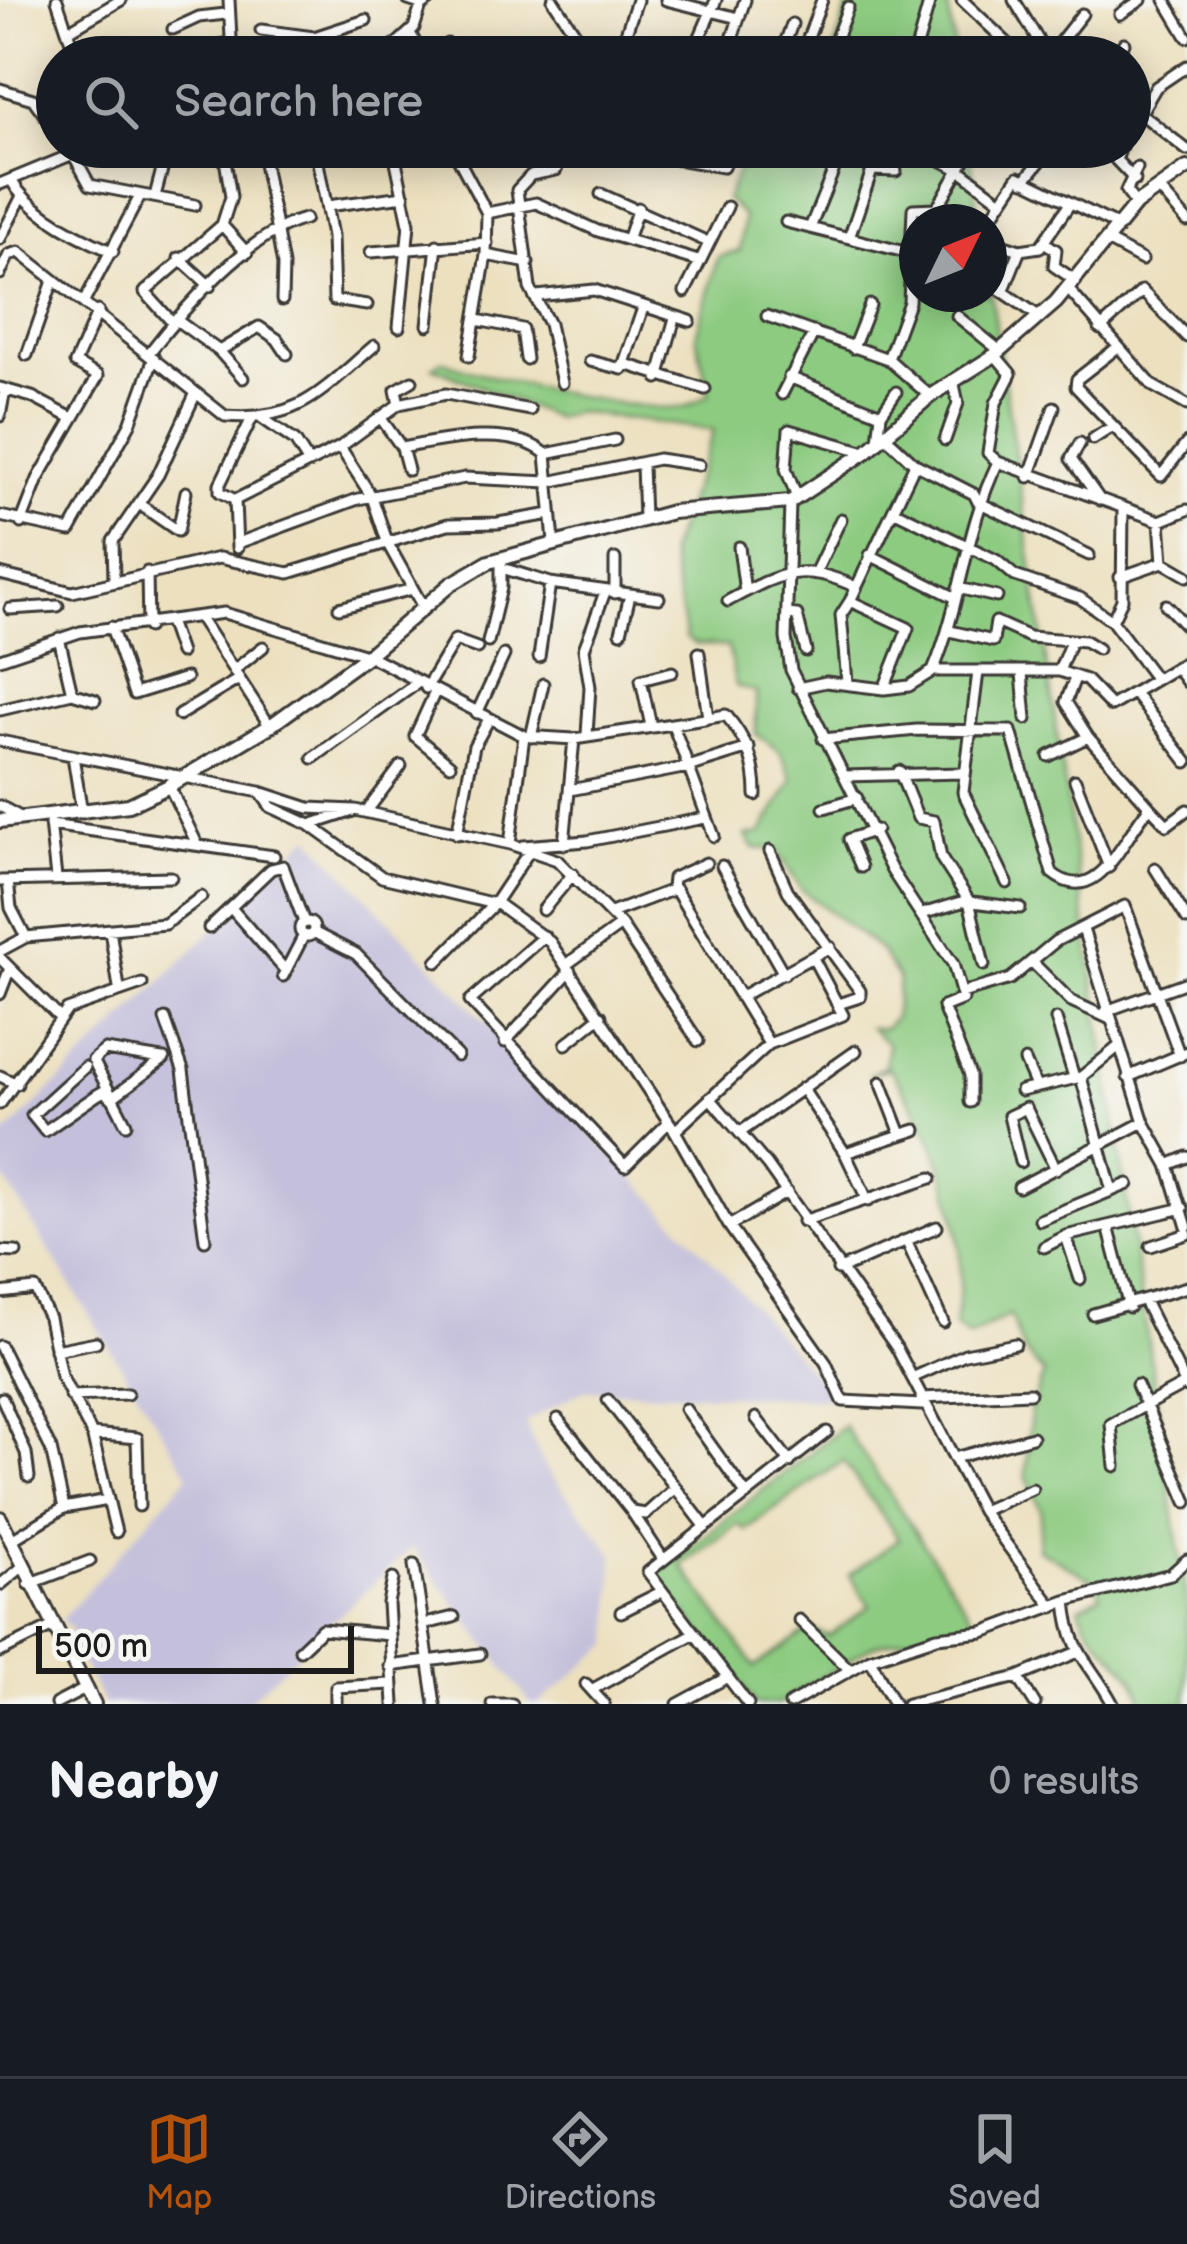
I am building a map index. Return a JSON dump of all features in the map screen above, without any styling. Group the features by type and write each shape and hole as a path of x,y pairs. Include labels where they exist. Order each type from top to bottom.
{"main road":[{"path":"0,821 50,821 129,805 175,782 269,726 367,656 475,568 644,518 793,500 866,452 930,396 997,353 1040,317 1072,285 1136,204 1187,168"},
{"path":"1,1524 94,1704"}],"street":[{"path":"57,0 70,36"},
{"path":"228,36 229,0"},
{"path":"406,36 425,2 408,0"},
{"path":"554,0 573,36"},
{"path":"625,36 637,0"},
{"path":"667,0 740,18"},
{"path":"701,36 716,0"},
{"path":"734,36 745,0"},
{"path":"920,36 930,0"},
{"path":"962,0 1000,36"},
{"path":"1014,0 1040,36"},
{"path":"1120,14 1141,0"},
{"path":"1166,0 1187,38"},
{"path":"68,31 115,2"},
{"path":"807,36 818,2"},
{"path":"838,36 848,7"},
{"path":"173,29 199,17 226,14"},
{"path":"1065,36 1082,14"},
{"path":"317,36 366,20"},
{"path":"788,36 792,24"},
{"path":"261,30 306,36"},
{"path":"410,32 413,36"},
{"path":"1151,92 1187,66"},
{"path":"0,88 36,103"},
{"path":"1151,122 1187,150"},
{"path":"36,168 6,182 71,234 112,252"},
{"path":"79,168 90,185 195,205"},
{"path":"155,196 162,168"},
{"path":"227,168 231,197 222,225 179,258 145,294 174,321 219,351 243,378"},
{"path":"265,168 282,300"},
{"path":"319,168 334,300 367,305"},
{"path":"398,168 410,245 399,326"},
{"path":"463,168 487,213 487,249 469,356"},
{"path":"557,168 526,179 518,190 530,288 537,296 562,383"},
{"path":"810,228 834,168"},
{"path":"956,168 1001,201"},
{"path":"1024,181 1035,168"},
{"path":"1131,168 1136,174 1126,194 1136,204"},
{"path":"850,236 871,170 896,171"},
{"path":"938,204 960,170"},
{"path":"999,204 1016,177 1118,226"},
{"path":"1160,190 1187,221"},
{"path":"601,194 708,242"},
{"path":"85,300 140,196"},
{"path":"327,206 404,196"},
{"path":"0,238 21,198"},
{"path":"487,213 536,203 598,231 698,261"},
{"path":"1048,244 1069,205"},
{"path":"686,292 727,207"},
{"path":"628,237 638,208"},
{"path":"0,516 70,531 130,424 152,356 174,321 275,226 305,219"},
{"path":"786,222 899,250"},
{"path":"222,225 247,253"},
{"path":"1107,241 1142,260"},
{"path":"1007,246 1020,250 1048,244 1056,250 1054,266 1100,329 1153,386 1186,401"},
{"path":"371,252 437,245 487,249 528,263"},
{"path":"428,325 437,245"},
{"path":"1007,282 1020,250"},
{"path":"0,274 9,255 19,252 225,416 257,418 313,400 374,346"},
{"path":"179,258 210,286"},
{"path":"27,355 53,281"},
{"path":"537,296 594,290 690,321"},
{"path":"1100,329 1142,291 1187,337"},
{"path":"1007,295 1040,317"},
{"path":"853,348 870,305"},
{"path":"590,361 616,371 625,364 644,308"},
{"path":"20,523 38,478 98,376 75,358 98,311"},
{"path":"888,359 906,312"},
{"path":"767,316 888,359 930,396"},
{"path":"957,316 997,353 1011,374 991,432 988,453 998,462 1160,521 1187,510"},
{"path":"658,379 675,318"},
{"path":"477,320 522,329 526,359"},
{"path":"219,351 259,327 277,339 286,354"},
{"path":"782,394 814,332"},
{"path":"1118,347 1075,384 1161,476 1186,447"},
{"path":"625,364 658,379 705,389"},
{"path":"789,377 881,414"},
{"path":"945,440 958,403 953,380"},
{"path":"398,404 396,390 412,382"},
{"path":"0,416 2,389 72,418"},
{"path":"896,392 881,414 881,439 915,464 974,494 978,502 1089,555"},
{"path":"235,500 340,447 398,404 446,394 530,410"},
{"path":"114,579 111,546 139,504 195,395"},
{"path":"1029,477 1054,406"},
{"path":"380,417 401,448 408,470"},
{"path":"257,418 295,441 309,464"},
{"path":"235,500 220,491 220,484 257,418"},
{"path":"1093,439 1113,426"},
{"path":"866,452 789,430 787,469 793,500 788,654 798,688 876,830 892,871 953,964 961,1002 943,1007 970,1075 970,1102"},
{"path":"401,448 474,439 532,443 546,454 554,542"},
{"path":"546,454 615,440"},
{"path":"1080,442 1071,459 1100,500"},
{"path":"340,447 372,496 388,544 422,607"},
{"path":"238,543 372,496 465,478 549,482 658,459 699,465"},
{"path":"933,671 950,631 964,545 998,462"},
{"path":"847,682 841,615 915,464"},
{"path":"642,466 644,518"},
{"path":"139,504 178,531 186,492"},
{"path":"235,500 236,559"},
{"path":"893,510 1015,576 1080,598 1112,621 1155,679"},
{"path":"1112,621 1122,600 1123,511"},
{"path":"0,574 62,591 91,592 114,579 236,559 290,573 448,524 492,524 551,514"},
{"path":"818,569 841,519"},
{"path":"1160,521 1163,562"},
{"path":"739,547 745,592"},
{"path":"870,555 956,593 997,596"},
{"path":"587,735 590,687 584,649 610,592 615,559"},
{"path":"1120,577 1163,562 1187,576"},
{"path":"488,642 500,563 550,583 659,598"},
{"path":"728,601 789,574 818,569 856,587"},
{"path":"147,572 148,627"},
{"path":"539,657 550,583"},
{"path":"339,608 409,590"},
{"path":"62,591 58,606 61,637 72,693"},
{"path":"621,632 630,595"},
{"path":"850,601 908,628 884,689"},
{"path":"1166,605 1187,627"},
{"path":"10,609 58,606"},
{"path":"0,659 61,637 112,626 148,627 231,614 367,656 527,736 574,739 705,719"},
{"path":"787,614 796,614 806,651"},
{"path":"199,617 269,726"},
{"path":"950,631 992,641 996,622 1029,637 1071,640 1098,650"},
{"path":"170,624 180,653"},
{"path":"112,626 134,694 186,678"},
{"path":"450,765 415,736 426,688 455,640 477,649"},
{"path":"1059,671 1071,640"},
{"path":"179,715 237,675 263,647"},
{"path":"699,653 707,718 726,715 749,748 756,795"},
{"path":"477,712 504,655"},
{"path":"798,688 847,682 884,689 909,686 933,671 1059,671 1086,680 1111,706 1187,661"},
{"path":"1176,668 1187,682"},
{"path":"978,671 963,792 1007,883"},
{"path":"651,726 641,680 672,672"},
{"path":"1022,673 1026,719"},
{"path":"1075,678 1066,702 1088,737 1167,825 1187,810"},
{"path":"514,845 527,736 542,684"},
{"path":"313,758 426,688"},
{"path":"0,710 72,693 95,700"},
{"path":"1134,693 1187,762"},
{"path":"458,834 474,746 489,718"},
{"path":"674,725 714,836"},
{"path":"823,739 917,730 1011,731 1047,864 1057,878 1092,880 1109,867 1150,807"},
{"path":"1049,756 1088,737"},
{"path":"557,860 564,844 574,739"},
{"path":"0,741 175,782 260,792 309,808 361,811 514,845 557,860 611,913 698,1042"},
{"path":"570,790 688,767 749,748"},
{"path":"73,756 82,813"},
{"path":"310,825 361,811 401,766"},
{"path":"844,776 898,771 962,773"},
{"path":"898,771 918,818 934,821 940,858 969,901 984,965"},
{"path":"1075,780 1109,867"},
{"path":"175,782 197,844"},
{"path":"260,792 271,807 310,825 382,877 494,904 544,936 672,1127 729,1226 826,1363 843,1401 922,1402 1030,1393"},
{"path":"824,808 857,798"},
{"path":"0,806 25,820"},
{"path":"514,845 564,844 705,818"},
{"path":"56,878 50,821 274,856"},
{"path":"861,867 849,839 876,830"},
{"path":"437,962 494,904 530,850"},
{"path":"770,851 788,892 860,991 860,997 838,1004"},
{"path":"706,863 673,878 672,888 769,1044"},
{"path":"209,928 271,869 283,866 307,930 356,954 457,1056"},
{"path":"722,866 784,974"},
{"path":"1155,868 1187,919"},
{"path":"543,910 573,874"},
{"path":"26,937 4,881 171,877"},
{"path":"611,913 672,888"},
{"path":"59,1017 0,954 26,937 165,925 202,897"},
{"path":"922,914 969,901 1020,908"},
{"path":"962,993 995,986 1034,964 1056,941 1125,906 1154,992 1184,1054 1128,1077"},
{"path":"230,908 284,973 307,930"},
{"path":"505,1042 568,968 621,926"},
{"path":"1083,929 1144,1122 1168,1165 1183,1208 1187,1230 1151,1246"},
{"path":"110,930 119,988"},
{"path":"544,936 470,1001 626,1166 769,1044 843,1015 813,958"},
{"path":"740,998 830,947"},
{"path":"1034,964 1071,1001 1107,1015 1187,982"},
{"path":"0,994 10,968"},
{"path":"0,1104 59,1017 119,988 142,984"},
{"path":"566,1044 601,1016"},
{"path":"165,1019 179,1059 205,1240"},
{"path":"1056,1019 1112,1191"},
{"path":"1021,1090 1078,1077 1118,1047"},
{"path":"126,1124 93,1060 105,1050 179,1059"},
{"path":"742,1131 856,1052"},
{"path":"112,1098 164,1059"},
{"path":"1025,1061 1035,1084"},
{"path":"85,1067 32,1114 37,1125 45,1131 56,1128 104,1091 112,1098"},
{"path":"0,1076 17,1084"},
{"path":"881,1082 901,1133"},
{"path":"802,1088 845,1153 868,1201"},
{"path":"710,1098 742,1131 896,1347 982,1511 1053,1607"},
{"path":"1020,1162 1009,1116 1026,1108 1056,1168"},
{"path":"1019,1187 1144,1122"},
{"path":"845,1153 916,1130"},
{"path":"1168,1165 1187,1157"},
{"path":"803,1221 931,1178"},
{"path":"1040,1220 1128,1184"},
{"path":"729,1226 787,1192"},
{"path":"1044,1246 1066,1236 1183,1208"},
{"path":"1108,1226 1129,1307"},
{"path":"838,1270 937,1227"},
{"path":"1066,1236 1080,1279"},
{"path":"906,1240 943,1322"},
{"path":"0,1251 16,1252"},
{"path":"1094,1314 1129,1307 1161,1290 1187,1287"},
{"path":"0,1293 38,1292 70,1396 92,1434 116,1532"},
{"path":"1115,1466 1111,1424 1186,1386 1144,1301"},
{"path":"56,1350 96,1342"},
{"path":"912,1378 965,1354 1015,1344"},
{"path":"0,1350 9,1356 51,1449 64,1508"},
{"path":"1137,1385 1187,1502"},
{"path":"70,1396 127,1394"},
{"path":"2,1398 26,1453 29,1478"},
{"path":"608,1400 705,1526"},
{"path":"685,1409 746,1493"},
{"path":"757,1418 790,1462"},
{"path":"558,1419 663,1559"},
{"path":"748,1704 659,1593 648,1572 826,1432"},
{"path":"92,1434 137,1438 139,1506"},
{"path":"954,1458 1032,1437"},
{"path":"26,1453 51,1449"},
{"path":"632,1512 646,1514 675,1488"},
{"path":"982,1511 1032,1489"},
{"path":"10,1541 64,1508 108,1500"},
{"path":"790,1704 870,1659 937,1637 983,1632 1069,1601 1174,1573 1187,1560"},
{"path":"29,1584 90,1561"},
{"path":"414,1565 435,1704"},
{"path":"0,1585 21,1568"},
{"path":"393,1580 390,1666 394,1704"},
{"path":"620,1612 659,1593"},
{"path":"1069,1601 1070,1634 1113,1704"},
{"path":"425,1624 454,1617"},
{"path":"799,1620 848,1668"},
{"path":"0,1652 53,1626"},
{"path":"300,1650 322,1629 390,1634"},
{"path":"604,1704 590,1687 694,1633"},
{"path":"907,1704 1018,1677 1078,1652"},
{"path":"390,1666 480,1654"},
{"path":"870,1659 894,1704"},
{"path":"678,1704 728,1677"},
{"path":"1018,1677 1035,1704"},
{"path":"335,1704 336,1687 391,1684"},
{"path":"56,1704 85,1689"},
{"path":"492,1704 512,1704"}],"shaded area":[{"path":"309,836 721,1270 835,1399 584,1390 525,1423 544,1466 614,1554 611,1644 539,1704 531,1704 412,1547 245,1704 104,1704 68,1638 72,1629 61,1620 189,1475 0,1172 0,1140"}],"green space":[{"path":"850,0 947,0 953,36 839,36"},
{"path":"739,168 972,168 977,204 899,204 899,312 994,312 1187,1603 1187,1704 1143,1704 1132,1677 1093,1633 1079,1607 1101,1595 1096,1582 1038,1549 1041,1511 1026,1476 1031,1408 1044,1374 1023,1350 1010,1315 969,1337 954,1326 960,1258 949,1191 938,1158 889,1068 869,1075 885,1066 888,1044 870,1028 884,1029 894,1018 899,980 880,950 801,889 776,849 754,848 746,836 761,833 793,780 779,750 756,734 756,692 736,686 728,647 695,644 686,638 669,553 714,430 576,412 555,418 433,367 442,360 525,385 634,405 663,408 694,403 709,394 696,335 718,257 740,251 744,217 726,199"},
{"path":"844,1426 976,1622 872,1646 778,1704 756,1704 656,1575","holes":["843,1461 899,1539 849,1575 870,1606 829,1636 810,1629 755,1667 682,1565 739,1524 745,1530"]}]}
